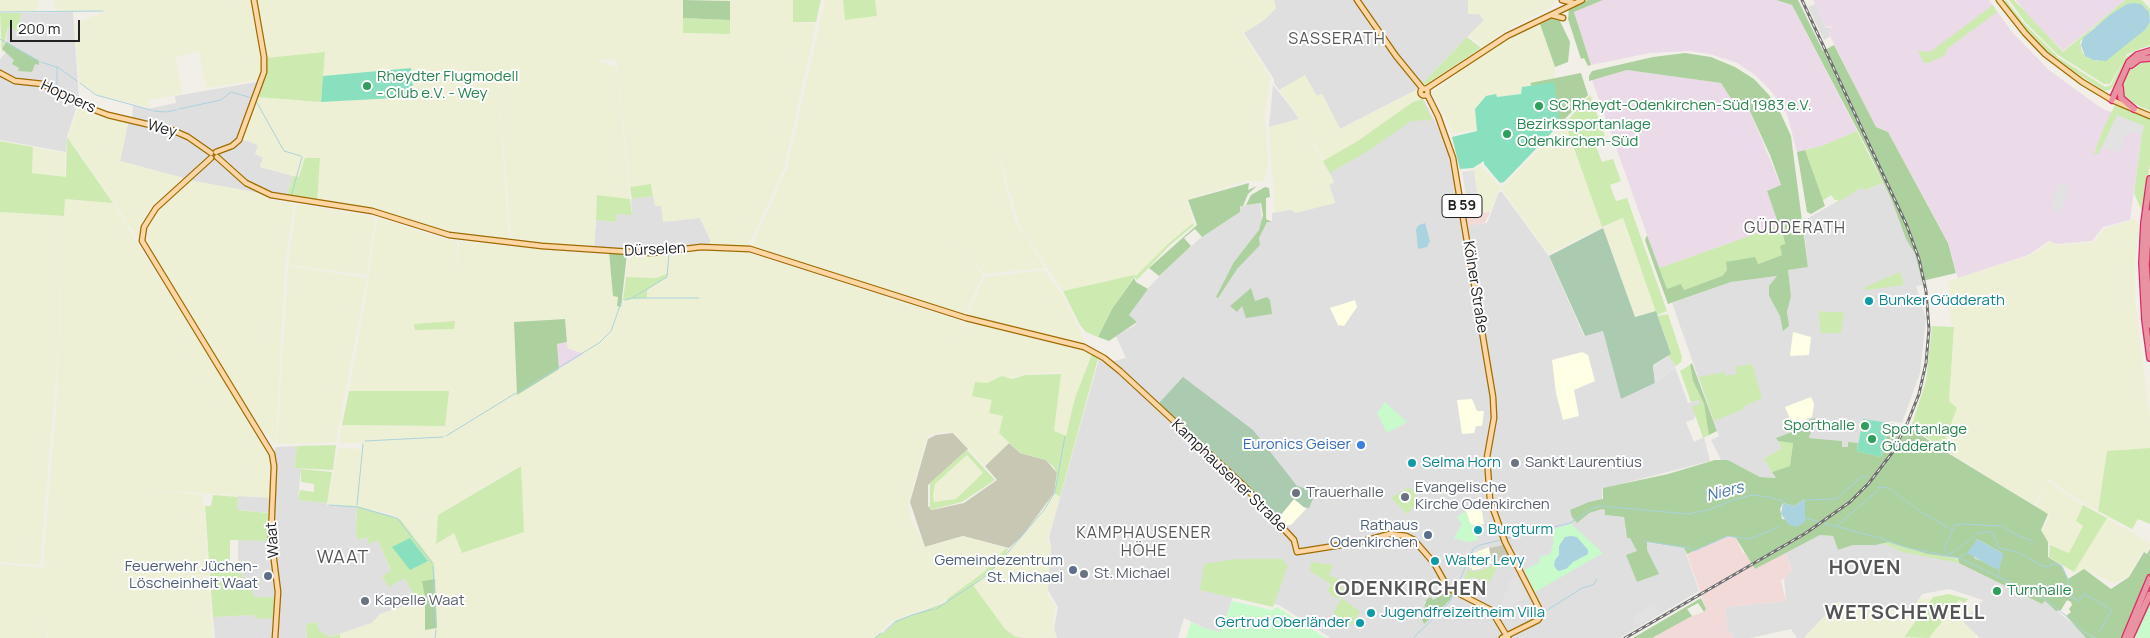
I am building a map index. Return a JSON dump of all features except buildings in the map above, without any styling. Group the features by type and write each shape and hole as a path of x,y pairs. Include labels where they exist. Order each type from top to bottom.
{"highway":[{"path":"2112,100 2129,62 2137,55 2150,51"},
{"path":"2112,100 2133,63 2143,58 2150,58"},
{"path":"2120,87 2121,98 2134,109"},
{"path":"2150,179 2144,223 2142,263 2145,320 2150,358"},
{"path":"2150,207 2146,265 2150,325"},
{"path":"2128,637 2150,578"},
{"path":"2128,637 2150,594"}],"main road":[{"path":"214,155 238,141 264,74 265,61 254,0"},
{"name":"Kölner Straße","path":"1357,0 1425,92 1436,110 1453,158 1494,403 1487,457 1490,500 1504,540 1540,608 1540,617 1505,637"},
{"path":"1562,0 1575,3"},
{"path":"1425,92 1499,41 1534,22 1582,0"},
{"path":"1999,0 2025,33 2045,54 2082,82 2112,100 2150,116"},
{"path":"1534,22 1555,14 1563,18"},
{"name":"Hoppers","path":"0,73 15,80 42,84 77,103 108,115"},
{"name":"Wey","path":"108,115 172,130 192,139 248,184 278,197"},
{"name":"Waat","path":"214,155 154,210 144,227 142,242 267,444 274,465 271,534 278,589 275,638"},
{"name":"Dürselen","path":"278,197 372,210 452,236 609,251 651,253 701,247 753,250 963,317 1076,344 1093,351"},
{"name":"Kamphausener Straße","path":"1093,351 1120,371 1243,485 1294,540 1297,552 1360,542 1390,534 1406,536 1414,540 1430,558 1444,583 1455,592 1491,610 1505,637"}],"shaded area":[{"path":"0,0 39,0 37,12 0,12"},
{"path":"53,0 252,0 264,62 261,77 258,80 206,88 199,51 176,57 182,94 148,100 151,108 96,95 79,83 75,24 106,11 57,11"},
{"path":"255,0 683,0 683,33 730,34 730,1 710,0 793,0 794,22 816,23 784,169 748,247 710,245 710,239 700,218 663,222 661,206 655,206 651,184 630,187 617,61 616,59 595,60 617,67 630,199 597,195 594,249 538,245 511,239 497,70 509,240 453,235 374,210 317,201 299,178 260,166 263,158 255,154 258,145 242,139 257,97 323,102 414,96 411,68 323,76 325,52 265,58"},
{"path":"825,0 843,0 845,20 877,16 875,0 1273,0 1276,8 1264,20 1243,33 1270,77 1265,118 1268,167 1264,180 1259,182 1247,180 1187,200 1193,223 1169,243 1136,276 1063,291 1021,229 996,147 1015,221 1045,268 984,274 945,232 983,275 964,316 751,248 787,168"},
{"path":"1274,0 1468,0 1468,13 1479,14 1484,20 1416,90 1340,129 1322,94 1317,96 1287,86 1279,90 1244,33 1264,20 1276,8"},
{"path":"1468,0 1554,0 1554,2 1551,7 1498,35 1484,47 1469,35 1484,20 1479,14 1468,14"},
{"path":"1603,0 1776,0 1792,5 1857,131 1822,146 1797,152 1787,114 1771,91 1755,75 1737,63 1710,54 1689,51 1650,53 1591,65 1574,12"},
{"path":"1813,0 1989,0 2012,32 2049,70 2101,108 2143,126 2130,220 2103,227 2092,241 2056,244 2049,241 2028,255 1958,278 1948,242 1888,132 1876,127 1830,36 1829,30 1832,27 1825,26"},
{"path":"2016,0 2125,0 2063,51 2029,17"},
{"path":"1815,4 1825,26 1832,29 1829,33 1830,36 1824,40 1808,7"},
{"path":"73,12 79,99 67,137 66,152 0,140 0,59 6,52 2,49 6,43 8,27 19,32 21,13"},
{"path":"1540,24 1555,67 1554,78 1522,87 1521,94 1496,97 1475,109 1477,129 1453,133 1432,93 1486,51"},
{"path":"1627,70 1721,83 1730,97 1749,109 1781,186 1767,191 1779,226 1659,268 1592,80"},
{"path":"1305,75 1317,96 1322,94 1340,129 1416,90 1422,99 1413,102 1358,141 1324,161 1293,108 1279,90"},
{"path":"257,82 239,138 258,145 263,158 260,167 293,176 286,198 260,190 258,193 189,180 120,161 128,123 132,122 133,105 147,109 176,103 175,96"},
{"path":"1273,85 1293,110 1299,119 1269,127"},
{"path":"1423,98 1447,145 1463,226 1487,223 1499,192 1502,192 1548,255 1584,336 1603,331 1621,399 1655,383 1675,367 1688,403 1699,400 1700,404 1694,419 1686,422 1694,442 1704,437 1710,461 1602,489 1602,508 1605,510 1605,515 1624,517 1626,534 1643,542 1684,548 1699,591 1620,638 1331,638 1279,605 1233,597 1221,632 1206,629 1184,618 1178,638 1057,638 1054,629 1058,607 1048,590 1051,546 1049,537 1099,359 1104,363 1126,358 1116,336 1135,325 1137,322 1129,315 1149,287 1175,260 1203,236 1240,212 1240,206 1260,203 1262,221 1272,222 1272,213 1335,202 1329,185 1334,182 1323,161 1413,102"},
{"path":"79,107 89,113 128,123 120,161 184,178 152,206 141,225 138,239 130,226 128,228 268,450 271,463 269,498 136,489 203,495 209,576 183,575 209,578 213,638 48,638 46,618 47,638 0,638 0,564 42,568 42,566 61,567 45,565 44,550 58,386 65,199 113,203 125,223 126,220 68,137"},
{"path":"2117,115 2144,126 2142,134 2127,132 2119,153 2102,147"},
{"path":"1299,119 1334,182 1329,185 1335,203 1296,213 1290,209 1275,212 1269,127"},
{"path":"1565,123 1602,227 1549,254 1501,188"},
{"path":"33,147 65,153 65,177 31,173"},
{"path":"1481,166 1500,187 1490,212 1481,213 1474,170"},
{"path":"1474,170 1479,204 1468,206 1462,172"},
{"path":"189,180 258,193 273,200 294,204 285,265 276,444 258,426 144,243 145,228 153,213"},
{"path":"1883,183 1914,246 1923,285 1916,286 1926,319 1920,373 1902,423 1890,421 1881,457 1857,451 1858,443 1842,447 1842,441 1809,438 1814,418 1800,429 1782,448 1764,459 1776,478 1760,477 1728,460 1721,460 1711,440 1719,436 1672,303 1731,282 1778,276 1769,296 1780,316 1784,330 1786,328 1791,296 1788,270 1808,266 1803,221 1863,187 1866,190"},
{"path":"2059,183 2070,187 2059,215 2051,205"},
{"path":"653,196 661,206 700,218 710,239 710,245 669,253 594,249 596,220 616,222 616,214 632,214 631,199"},
{"path":"296,204 375,217 367,275 288,265"},
{"path":"1481,211 1490,212 1485,223 1467,226 1466,214"},
{"path":"0,212 64,216 56,384 53,386 55,388 40,565 0,562"},
{"path":"377,217 438,237 457,241 457,274 459,241 609,255 614,287 613,295 618,297 621,306 623,300 632,298 669,275 668,273 656,278 626,277 628,261 632,254 700,250 747,252 964,322 955,352 965,322 1069,346 1092,354 1066,436 1054,432 1061,372 1026,374 1010,378 1001,376 987,383 992,400 1003,416 999,433 1009,443 985,466 952,432 928,435 908,504 911,518 925,547 963,536 1006,548 984,572 944,601 892,621 873,638 340,638 340,634 372,623 380,614 407,605 408,602 417,600 425,594 437,628 434,563 402,521 394,515 358,506 327,504 338,448 363,449 363,443 339,443 342,425 445,426 448,391 349,391","holes":["565,319 568,348 584,354 517,394 514,322","517,467 524,532 462,553 454,533 436,543 438,515"]},
{"path":"1622,218 1656,311 1635,317 1603,228"},
{"path":"2135,219 2139,224 2135,262 2135,300 2150,419 2150,448 2107,451 2098,511 2075,498 2049,479 2048,481 2083,505 2076,521 2083,526 2069,553 2050,545 2041,534 2050,515 2036,507 2048,483 2034,505 1942,448 1957,408 1949,401 1954,327 1951,325 1948,281 2028,256 2042,248 2049,241 2056,245 2093,243 2104,229"},
{"path":"1603,228 1635,317 1656,311 1671,354 1653,365 1655,383 1621,399 1603,331 1585,336 1549,256"},
{"path":"288,266 367,278 336,442 277,444"},
{"path":"1044,270 1064,297 1085,342 1083,344 968,317 967,315 984,279 987,277"},
{"path":"1355,300 1357,307 1344,326 1338,325 1330,308"},
{"path":"1793,332 1811,337 1809,355 1790,356"},
{"path":"567,342 568,348 584,354 559,369 557,344"},
{"path":"1582,352 1588,355 1595,381 1574,390 1579,416 1563,420 1556,393 1552,360"},
{"path":"1668,356 1676,366 1655,383 1653,366"},
{"path":"1183,377 1253,430 1297,486 1316,492 1309,508 1304,507 1294,499 1279,517 1160,406 1160,402"},
{"path":"1811,397 1814,404 1812,417 1799,422 1799,426 1794,428 1785,407"},
{"path":"1472,399 1477,411 1484,411 1482,426 1476,426 1474,433 1462,434 1457,400"},
{"path":"953,433 968,449 928,485 928,506 932,510 964,503 997,480 985,466 1009,443 1020,453 1046,460 1057,473 1054,493 1023,535 1009,548 963,536 925,547 910,502 928,439 936,435"},
{"path":"297,446 294,467 301,468 298,500 327,503 327,505 357,507 356,533 358,540 367,537 378,540 391,572 382,576 404,578 412,591 412,602 380,614 372,623 330,637 318,631 317,622 306,624 307,638 215,638 213,617 254,615 251,581 242,578 241,565 238,565 238,540 272,541 273,513 237,510 238,496 269,497 269,455 273,453 276,447"},
{"path":"967,455 983,473 956,499 934,502 935,484"},
{"path":"1054,493 1060,497 1047,541 1051,545 1047,594 1056,607 1053,619 1056,638 1023,638 1014,636 1005,629 973,585 997,566 1009,549 1024,535"},
{"path":"1294,499 1306,509 1291,525 1286,525 1279,517"},
{"path":"1481,505 1484,524 1471,526 1466,511"},
{"path":"2107,518 2150,543 2147,552 2142,552 2128,577 2113,583 2090,571 2079,575 2074,572"},
{"path":"1820,535 1833,536 1838,550 1853,545 1876,545 1888,542 1952,557 1960,563 2042,604 2045,601 2090,638 1980,638 1963,622 1983,600 1949,589 1922,594 1909,616 1899,611 1838,602 1804,638 1797,638 1791,629 1750,638 1734,638 1727,628 1725,607 1786,601 1784,578 1792,570 1785,552"},
{"path":"1728,536 1736,538 1743,553 1745,553 1755,569 1785,552 1792,571 1781,581 1786,601 1725,607 1727,628 1734,638 1652,638 1692,616 1704,612 1706,609 1687,554"},
{"path":"1504,545 1512,559 1492,562 1489,548"},
{"path":"1489,547 1492,563 1479,569 1472,570 1472,568 1469,568 1474,553"},
{"path":"1516,576 1529,596 1500,612 1496,605 1502,602 1504,593 1509,589 1508,583"},
{"path":"1920,598 1932,598 1904,636 1905,638 1804,638 1838,602 1899,611 1909,616"},
{"path":"1959,599 1972,609 1962,621 1976,635 1975,638 1929,638"},
{"path":"1654,603 1659,612 1658,615 1636,626 1632,618"}],"green space":[{"path":"683,0 730,1 730,20 683,18"},
{"path":"793,0 821,0 816,22 793,22"},
{"path":"843,0 875,0 877,16 845,20"},
{"path":"1588,0 1603,0 1574,12 1591,65 1588,66 1584,58 1581,59 1568,19 1569,8"},
{"path":"1776,0 1798,0 1823,51 1834,45 1876,127 1888,132 1948,243 1956,273 1922,281 1915,254 1906,239 1892,201 1868,150 1792,5"},
{"path":"2006,0 2023,22 2058,57 2105,87 2111,85 2125,57 2134,53 2125,64 2115,86 2104,91 2067,67 2048,52 2014,16 2004,1"},
{"path":"2009,0 2014,0 2063,52 2125,0 2142,0 2150,9 2150,21 2150,45 2127,54 2110,84 2104,84 2058,55 2025,22","holes":["2127,4 2149,12 2150,21 2097,61 2086,57 2082,52 2080,42 2092,29"]},
{"path":"1993,5 1997,12 1947,49 1945,55 1924,63 1918,51 1930,52"},
{"path":"0,13 21,13 19,32 8,27 2,54"},
{"path":"683,18 730,20 730,34 683,33"},
{"path":"1551,18 1560,21 1570,42 1568,62 1555,67 1540,24"},
{"path":"1467,37 1481,48 1425,85 1423,83"},
{"path":"6,42 39,61 39,65 35,64 32,72 18,71 19,68 12,64 14,60 2,49"},
{"path":"325,52 321,102 257,97 265,58"},
{"path":"1685,53 1711,57 1735,67 1754,79 1769,95 1780,112 1791,136 1808,267 1788,270 1791,296 1787,312 1789,326 1783,331 1780,316 1769,296 1769,286 1777,276 1731,282 1668,304 1645,240 1647,235 1667,289 1681,284 1684,290 1722,276 1727,270 1726,262 1755,257 1758,264 1782,255 1780,246 1785,244 1781,225 1779,226 1767,191 1781,185 1770,155 1749,109 1730,97 1721,83 1627,70 1589,81 1592,71 1653,57"},
{"path":"2140,60 2150,60 2150,111 2125,99 2120,90 2131,67"},
{"name":"Rheydter Flugmodell - Club e.V. - Wey","path":"411,68 414,97 321,102 323,76"},
{"path":"1581,73 1588,95 1559,125 1530,83"},
{"name":"Bezirkssportanlage Odenkirchen-Süd","path":"1554,82 1559,119 1557,127 1504,182 1500,183 1484,164 1484,161 1473,168 1460,169 1452,137 1477,131 1475,109 1486,96 1496,94 1497,97 1521,94 1522,87"},
{"path":"1590,95 1605,136 1594,141 1602,162 1613,159 1621,181 1610,185 1616,201 1627,198 1667,311 1657,315 1623,218 1602,227 1565,123"},
{"path":"1422,99 1432,120 1411,121 1368,151 1330,173 1323,161 1358,141 1413,102"},
{"path":"2115,105 2150,117 2150,164 2143,214 2134,193 2143,126 2117,116 2098,154 2094,154"},
{"path":"1857,131 1883,183 1865,190 1863,188 1859,189 1834,205 1839,200 1835,200 1831,195 1822,201 1805,150 1822,146"},
{"path":"67,137 113,203 65,199 64,216 0,212 0,141 33,147 32,173 66,177"},
{"path":"1805,150 1825,206 1811,214 1807,212 1797,152"},
{"path":"305,158 320,158 317,201 286,198 293,176 299,177"},
{"path":"1249,183 1248,190 1257,186 1248,194 1243,206 1240,206 1240,212 1202,237 1195,229 1184,238 1191,246 1159,276 1149,268 1197,225 1188,200"},
{"path":"651,184 653,196 632,199 630,187"},
{"path":"1265,187 1269,188 1270,197 1266,198 1266,219 1272,222 1267,222 1259,238 1260,245 1237,269 1218,298 1216,297 1234,262 1259,230 1263,215 1261,203 1246,205 1251,195"},
{"path":"597,195 630,199 632,215 616,214 616,222 596,220"},
{"path":"1193,223 1194,225 1169,246 1137,280 1134,277 1112,309 1098,337 1086,332 1080,325 1063,291 1136,276 1169,243"},
{"path":"1781,225 1785,244 1782,255 1758,264 1726,262 1727,270 1722,276 1684,290 1667,289 1659,268"},
{"path":"609,252 627,254 621,307 617,306 618,297 613,296"},
{"path":"1900,272 1904,285 1865,290 1863,288"},
{"path":"669,273 667,277 647,290 647,298 623,300 626,277 656,278"},
{"path":"1134,278 1136,282 1148,289 1129,315 1137,322 1109,341 1098,337 1112,309"},
{"path":"1251,288 1255,301 1267,297 1270,300 1272,314 1246,318 1242,306 1237,312 1230,306"},
{"path":"1822,310 1822,312 1844,312 1841,333 1820,333 1819,311"},
{"path":"1668,314 1682,357 1681,362 1676,366 1668,356 1671,354 1658,316"},
{"path":"565,319 567,342 557,344 559,369 517,395 514,322"},
{"path":"455,321 454,329 415,330 414,324"},
{"path":"1932,326 1954,327 1949,401 1957,408 1942,448 1911,427 1926,381"},
{"path":"1092,354 1098,359 1060,497 1054,493 1057,473 1053,466 1046,460 1020,453 999,433 1003,416 989,413 992,400 972,396 975,382 987,383 1002,376 1012,379 1025,375 1061,374 1054,431 1066,436 1075,398"},
{"path":"1692,363 1717,431 1709,435 1704,404 1693,381 1690,365"},
{"path":"1752,364 1762,398 1743,407 1744,409 1714,421 1699,377 1725,372 1726,376 1737,374 1735,367"},
{"path":"1690,365 1693,381 1704,404 1709,426 1709,435 1703,438 1692,406 1700,404 1699,400 1691,402 1680,371"},
{"path":"349,391 449,391 445,426 342,425"},
{"path":"1385,402 1407,422 1387,433 1377,413"},
{"path":"1815,418 1809,438 1842,441 1842,447 1848,447 1848,442 1858,443 1857,451 1881,457 1890,423 1912,429 2048,514 2041,530 2048,542 2048,557 2061,565 2068,579 2084,569 2111,589 2129,577 2144,552 2147,554 2150,549 2150,638 2086,638 2066,616 2071,612 2069,609 2072,605 2067,600 2061,610 2056,611 2045,601 2042,604 1959,563 1958,558 1928,554 1888,542 1876,545 1853,545 1838,550 1833,536 1820,535 1755,569 1736,538 1728,536 1687,554 1684,548 1647,542 1647,550 1659,574 1637,582 1626,555 1637,551 1630,538 1627,538 1624,517 1605,515 1605,510 1602,509 1589,513 1577,523 1572,517 1570,510 1589,502 1603,499 1603,488 1668,474 1715,460 1728,460 1760,477 1776,478 1772,472 1790,466 1793,443 1778,441 1776,438 1800,429 1800,423","holes":["1805,499 1805,522 1782,519 1780,509 1783,503 1794,506","1977,539 2002,553 1999,568 1974,558"]},
{"name":"Sportanlage Güdderath","path":"1863,419 1889,423 1881,457 1857,451"},
{"path":"1778,441 1793,442 1790,466 1772,472 1764,459 1782,448"},
{"path":"336,445 333,470 294,468 297,446"},
{"path":"2150,448 2150,524 2138,519 2132,529 2098,511 2107,451"},
{"path":"967,450 995,480 962,502 930,510 930,483","holes":["967,455 983,473 956,499 934,502 935,484"]},
{"path":"521,466 524,532 462,553 454,533 436,544 438,515"},
{"path":"301,469 332,472 327,503 298,500 300,490 314,492 314,484 301,482"},
{"path":"1407,488 1412,489 1418,501 1407,514 1391,498"},
{"path":"213,495 238,497 237,510 268,513 268,541 230,540 230,564 241,565 242,578 210,576 205,506 211,506"},
{"path":"327,504 358,506 400,519 434,563 435,579 422,581 425,594 412,602 412,591 404,578 389,587 382,576 391,571 378,540 369,544 367,537 358,540 356,533 357,507"},
{"path":"2083,505 2107,518 2074,572 2049,557 2050,545 2069,553 2083,526 2076,521"},
{"path":"1466,511 1469,522 1474,526 1478,540 1468,542 1454,538 1462,524 1457,517"},
{"path":"1571,524 1603,553 1535,592 1524,570 1539,563 1540,557 1550,554 1554,542 1551,530"},
{"path":"410,538 428,561 410,570 392,547"},
{"path":"1888,542 1928,554 1958,559 1959,563 1902,552 1883,543"},
{"path":"1006,548 1008,550 997,566 973,585 1005,629 1014,636 1023,638 873,638 887,630 897,620 947,602 947,599 984,572"},
{"path":"1236,559 1283,559 1288,565 1273,607 1200,590 1204,564"},
{"path":"1311,562 1333,565 1329,576 1340,579 1338,584 1345,591 1340,599 1330,595 1331,593 1327,591 1331,584 1310,571"},
{"path":"1499,563 1490,582 1471,577 1463,593 1460,591 1462,584 1465,583 1463,582 1468,569 1472,572"},
{"path":"210,578 251,581 254,597 275,597 273,618 256,619 254,615 213,617"},
{"path":"435,579 437,628 425,630 425,598 422,581"},
{"path":"1449,591 1453,595 1449,601 1424,624 1421,616 1427,599 1431,597 1433,600"},
{"path":"1949,594 1968,599 1964,603 1959,600 1929,638 1904,637 1933,597"},
{"path":"1342,598 1360,612 1352,625 1333,613"},
{"path":"1701,598 1706,609 1704,612 1698,603 1687,609 1692,616 1652,638 1633,638"},
{"path":"1232,601 1272,610 1277,607 1326,638 1186,638 1191,622 1206,629 1221,632"},
{"path":"2150,605 2150,638 2133,638 2136,635"},
{"path":"317,622 319,631 330,637 340,634 340,638 307,638 306,624"}],"water":[{"path":"2127,4 2141,4 2149,12 2150,21 2146,29 2106,61 2093,60 2085,56 2081,45 2083,38 2111,14"},
{"path":"1425,223 1430,241 1427,247 1418,249 1416,229 1419,225"},
{"path":"1805,499 1805,522 1797,527 1789,525 1781,514 1783,503 1794,506"},
{"path":"1565,537 1577,537 1588,550 1588,554 1573,562 1566,569 1558,571 1554,566 1555,560 1559,555 1559,546"},
{"path":"1977,539 2002,553 2003,557 1999,568 1996,569 1967,553"}],"waterway":[{"path":"0,12 103,11"},
{"path":"0,39 39,61"},
{"path":"41,62 59,68 77,81"},
{"path":"57,67 57,89"},
{"path":"80,83 96,95 151,110"},
{"path":"179,109 221,100 231,92 252,98"},
{"path":"256,101 284,151 301,156"},
{"path":"153,111 166,112 177,110"},
{"path":"291,197 302,157"},
{"path":"625,300 632,298 667,277 669,253"},
{"path":"634,298 699,298"},
{"path":"519,392 599,343 611,331 622,300"},
{"path":"446,436 516,393"},
{"path":"936,609 982,579 997,565 1044,510 1055,492 1065,436"},
{"path":"365,441 443,437"},
{"path":"357,505 363,444"},
{"path":"1807,500 1836,499 1863,476 1867,477"},
{"path":"1878,487 1889,488 1918,510 1952,530"},
{"path":"1837,526 1879,489"},
{"name":"Niers","path":"1505,539 1570,523 1591,509 1600,506 1688,514 1708,510 1752,495 1769,497 1785,502"},
{"path":"329,505 357,507 397,518 432,563"},
{"name":"Niers","path":"1805,518 1880,538 1908,548 1959,558 2046,600 2082,631 2096,638"},
{"path":"2033,541 2016,535 2002,526 1961,524 1955,525 1944,550 1948,554 1954,552 1978,533 1990,532 1993,533 1999,548 2018,552 2040,565 2047,567 2054,564 2062,566 2069,582 2064,593 2079,601 2084,594 2112,610 2099,632"},
{"path":"1643,541 1689,548 1694,551 1728,536 1750,539 1779,527"},
{"name":"Niers","path":"1456,589 1473,549 1480,545 1501,540"},
{"path":"1959,557 1967,553"},
{"path":"433,566 436,627"},
{"path":"1999,568 1999,575"},
{"path":"1546,611 1582,588 1593,585 1597,579"},
{"name":"Niers","path":"1413,638 1449,603 1454,593"},
{"path":"885,631 895,622 934,609"},
{"path":"435,638 436,630"},
{"path":"875,638 881,633"}],"railway":[{"path":"1625,638 1806,533 1850,502 1869,483 1892,453 1907,424 1919,394 1926,363 1929,329 1926,291 1919,259 1907,226 1802,0"}],"place":[{"name":"Rheydter Flugmodell - Club e.V. - Wey","path":"367,86"},
{"name":"SC Rheydt-Odenkirchen-Süd 1983 e.V.","path":"1539,106"},
{"name":"Bezirkssportanlage Odenkirchen-Süd","path":"1507,134"},
{"name":"Bunker Güdderath","path":"1869,301"},
{"name":"Sporthalle","path":"1865,426"},
{"name":"Sportanlage Güdderath","path":"1872,439"},
{"name":"Euronics Geiser","path":"1361,445"},
{"name":"Selma Horn","path":"1412,463"},
{"name":"Sankt Laurentius","path":"1515,463"},
{"name":"Trauerhalle","path":"1296,493"},
{"name":"Evangelische Kirche Odenkirchen","path":"1405,497"},
{"name":"Burgturm","path":"1478,530"},
{"name":"Rathaus Odenkirchen","path":"1428,535"},
{"name":"Walter Levy","path":"1435,561"},
{"name":"Gemeindezentrum St. Michael","path":"1073,570"},
{"name":"St. Michael","path":"1084,574"},
{"name":"Feuerwehr Jüchen- Löscheinheit Waat","path":"268,576"},
{"name":"Turnhalle","path":"1997,591"},
{"name":"Kapelle Waat","path":"365,601"},
{"name":"Jugendfreizeitheim Villa","path":"1371,613"},
{"name":"Gertrud Oberländer","path":"1360,623"}],"district":[{"name":"SASSERATH","path":"1337,40"},
{"name":"GÜDDERATH","path":"1795,229"},
{"name":"KAMPHAUSENER HÖHE","path":"1144,543"},
{"name":"WAAT","path":"343,558"},
{"name":"HOVEN","path":"1865,568"},
{"name":"ODENKIRCHEN","path":"1411,589"},
{"name":"WETSCHEWELL","path":"1905,613"}]}
